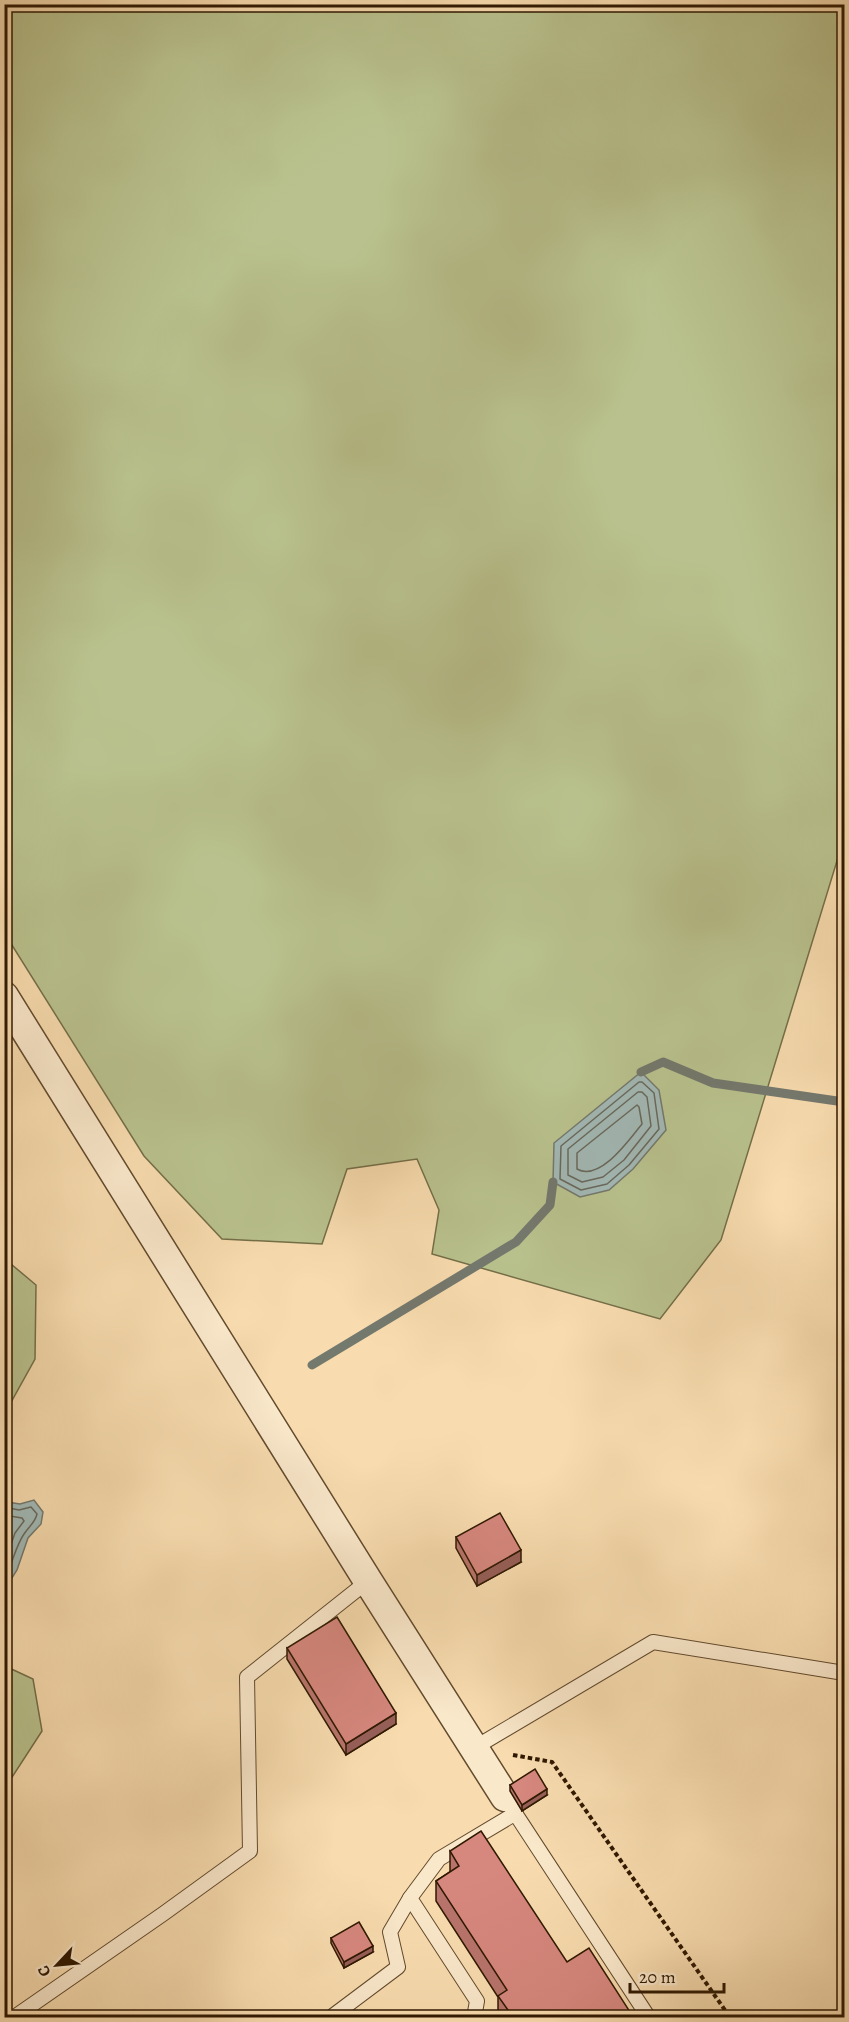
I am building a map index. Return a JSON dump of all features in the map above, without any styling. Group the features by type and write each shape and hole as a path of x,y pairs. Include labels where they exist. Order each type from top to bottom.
{"street":[{"path":"4,996 368,1581 511,1805"}],"lane":[{"path":"13,2018 250,1851 247,1677 368,1581"},
{"path":"474,1748 653,1642 844,1673"},
{"path":"330,2018 398,1967 390,1932 410,1898 439,1860 511,1805 650,2018"},
{"path":"410,1898 477,2001 474,2018"}],"path":[{"path":"474,1748 552,1762 727,2013 740,2018"}],"green space":[{"path":"5,5 844,5 844,838 721,1240 660,1319 432,1254 439,1210 417,1159 347,1169 322,1244 222,1239 144,1156 5,934"},
{"path":"5,1259 36,1285 35,1359 5,1413"},
{"path":"5,1666 33,1679 42,1731 5,1788"},
{"path":"4,1836 10,1865 5,1960 4,1960"}],"water":[{"path":"641,1072 659,1090 666,1130 633,1169 609,1190 580,1197 553,1182 554,1143"},
{"path":"5,1489 7,1502 20,1504 34,1500 43,1512 41,1524 28,1538 17,1570 5,1589"}],"building":[{"path":"500,1513 521,1550 477,1575 456,1537"},
{"path":"337,1617 396,1713 346,1744 287,1648"},
{"path":"535,1769 547,1789 522,1805 510,1785"},
{"path":"481,1831 567,1962 589,1948 632,2015 628,2018 495,2018 508,2010 498,1996 507,1990 436,1881 459,1866 450,1851"},
{"path":"359,1922 373,1946 344,1962 331,1938"}],"waterway":[{"path":"641,1072 663,1062 713,1083 844,1102"},
{"path":"312,1365 516,1242 550,1205 553,1182"}]}
